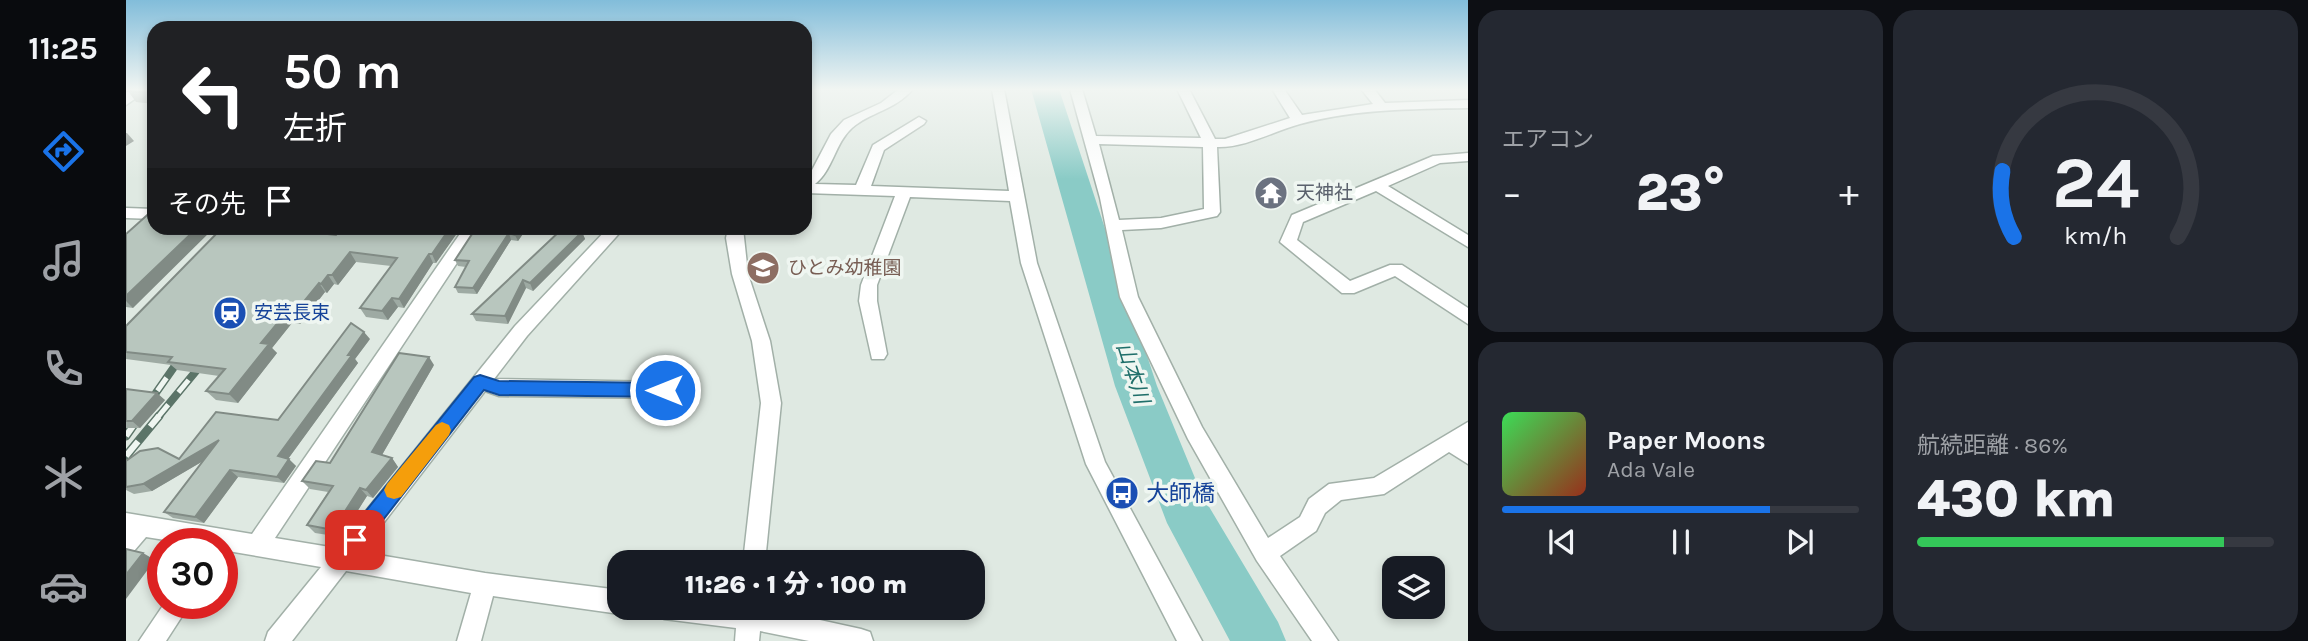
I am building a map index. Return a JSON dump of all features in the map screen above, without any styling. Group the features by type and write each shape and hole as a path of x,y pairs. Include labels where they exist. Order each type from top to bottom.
{"street":[{"path":"812,180 817,175 836,137 849,123 858,119"},
{"path":"1003,119 1028,263 1096,464 1190,641"},
{"path":"1085,119 1129,297 1195,433 1265,553 1326,641"},
{"path":"1113,225 1161,223 1212,212 1210,143 1198,119"},
{"path":"1091,140 1226,143 1305,119"},
{"path":"862,190 878,148 919,121"},
{"path":"1468,157 1438,159 1297,219 1288,242 1348,289 1396,269 1468,317"},
{"path":"812,186 1017,196"},
{"path":"1378,186 1468,242"},
{"path":"877,354 868,301 869,285 904,192"},
{"path":"126,213 147,214"},
{"path":"257,546 467,235"},
{"path":"277,641 521,331 610,235"},
{"path":"736,235 740,274 761,341 771,403 755,550"},
{"path":"480,382 499,388 665,390"},
{"path":"1265,553 1308,524 1318,506 1336,491 1377,487 1459,436 1468,455"},
{"path":"126,544 133,524 153,528"},
{"path":"238,544 485,584 607,600"},
{"path":"469,641 485,584"},
{"path":"152,641 167,619"},
{"path":"748,622 778,622 860,641"}],"building":[{"path":"147,215 147,235 190,235 126,296 126,234"},
{"path":"215,235 445,235 399,299 392,298 382,311 360,308 397,258 350,252 332,275 319,283 293,315 285,314 261,343 269,344 229,394 206,391 225,369 168,362 172,357 126,352 126,326"},
{"path":"471,235 508,235 473,288 455,287 469,261 455,260"},
{"path":"556,235 579,235 530,283 523,280 505,316 472,314"},
{"path":"351,323 364,332 348,355 352,355 278,456 289,459 277,477 230,470 195,517 164,512 219,440 143,484 126,487 126,461 140,451 158,448 179,459 216,412 278,420"},
{"path":"399,353 429,357 372,452 392,458 366,490 360,488 333,530 307,525 333,486 302,481 316,461 330,463"},
{"path":"126,389 157,393 132,421 126,421"},
{"path":"126,549 143,553 126,575"}],"waterway":[{"name":"山本川","path":"1054,119 1136,386 1184,508 1259,641"}],"railway":[{"path":"139,417 186,350"},
{"path":"158,417 206,359"},
{"path":"126,436 140,416"},
{"path":"126,456 159,416"}],"slow traffic":[{"path":"394,490 442,430"}],"place":[{"name":"天神社","path":"1271,193"},
{"name":"ひとみ幼稚園","path":"763,268"},
{"name":"安芸長束","path":"230,313"},
{"name":"大師橋","path":"1122,493"}],"route":[{"path":"355,540 480,382 499,388 665,390"}]}
